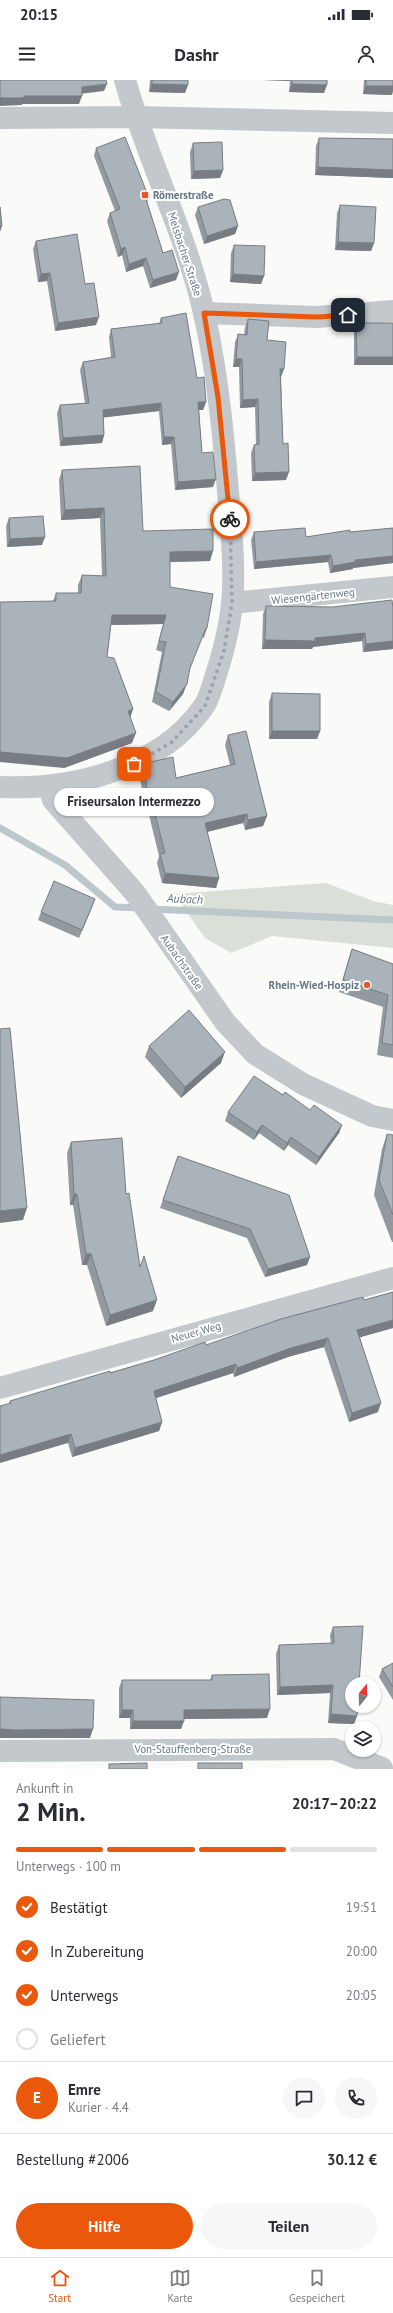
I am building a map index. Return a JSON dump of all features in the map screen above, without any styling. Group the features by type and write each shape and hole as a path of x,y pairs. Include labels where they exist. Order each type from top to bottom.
{"street":[{"name":"Melsbacher Straße","path":"49,786 134,764 172,742 205,706 224,651 232,603 231,533 226,458 218,397 204,313 190,264 135,117 125,80"},
{"path":"0,118 135,117 393,123"},
{"path":"204,313 317,317 393,311"},
{"name":"Wiesengärtenweg","path":"232,603 393,587"},
{"path":"0,787 49,786"},
{"name":"Aubachstraße","path":"49,786 53,800 135,893 154,923 225,1022 255,1054 303,1084 372,1116 393,1120"},
{"name":"Neuer Weg","path":"0,1388 393,1278"},
{"name":"Von-Stauffenberg-Straße","path":"0,1751 334,1749 385,1766"}],"shaded area":[{"path":"326,883 373,901 393,905 393,948 272,936 231,953 205,938 174,894"}],"building":[{"path":"0,80 106,80 107,84 82,87 82,96 24,96 24,98 0,98"},
{"path":"152,80 188,80 188,85 152,84"},
{"path":"292,80 327,80 327,85 292,84"},
{"path":"366,80 393,80 393,86 366,86"},
{"path":"125,137 149,198 146,199 163,253 172,250 179,272 153,280 146,258 129,264 125,247 121,249 110,213 120,209 96,148"},
{"path":"319,138 393,139 393,170 318,167"},
{"path":"222,142 223,170 194,171 193,143"},
{"path":"224,199 230,200 238,226 207,236 198,207"},
{"path":"340,205 376,207 374,243 338,242"},
{"path":"0,207 2,226 0,226"},
{"path":"77,234 85,284 94,283 99,317 58,323 50,273 41,274 36,241"},
{"path":"234,245 265,246 264,276 233,274"},
{"path":"186,313 197,378 204,377 206,402 198,402 202,453 213,452 216,479 178,482 174,437 164,437 161,403 103,410 104,435 63,438 60,405 89,403 83,362 115,357 111,329 162,323 161,318"},
{"path":"248,319 269,321 267,340 286,342 284,369 280,369 283,444 288,443 289,472 255,473 254,445 259,444 258,399 243,400 242,359 236,359 238,334 247,335"},
{"path":"356,323 393,323 393,357 357,357"},
{"path":"140,466 143,531 213,529 213,551 170,552 170,587 213,594 207,628 190,668 187,684 173,702 156,692 166,642 159,641 166,615 112,615 107,657 114,658 133,709 128,711 136,733 67,758 0,752 0,602 56,601 56,593 81,593 82,575 106,576 104,508 65,510 62,470"},
{"path":"43,516 45,537 10,539 9,518"},
{"path":"305,528 306,537 350,530 350,532 393,528 393,556 355,560 355,562 333,566 331,555 256,562 254,532"},
{"path":"392,600 393,641 366,644 365,633 315,638 315,641 265,640 266,606 333,607"},
{"path":"272,693 320,694 320,731 272,731"},
{"path":"246,731 267,816 248,820 247,814 205,823 219,878 165,873 160,854 165,853 153,806 151,806 142,764 173,757 176,778 235,764 228,735"},
{"path":"54,881 95,899 82,930 41,912"},
{"path":"352,949 393,964 393,1045 382,1043 388,995 343,980"},
{"path":"189,1010 225,1052 185,1087 149,1046"},
{"path":"10,1028 27,1208 0,1211 0,1029"},
{"path":"254,1076 283,1095 285,1092 310,1110 314,1105 342,1125 319,1157 291,1137 287,1143 262,1125 257,1132 228,1112"},
{"path":"387,1134 393,1135 393,1215 379,1180"},
{"path":"122,1138 126,1194 129,1193 140,1267 144,1256 157,1300 110,1315 91,1254 86,1254 77,1194 74,1194 71,1142"},
{"path":"178,1156 289,1195 310,1257 268,1269 250,1229 163,1200"},
{"path":"393,1292 393,1320 357,1330 381,1403 352,1413 328,1338 291,1348 237,1368 236,1364 154,1391 162,1422 75,1448 71,1434 0,1455 0,1406 11,1403 10,1401 110,1371 110,1373 154,1360 205,1342 206,1345 281,1319 363,1297 364,1300"},
{"path":"363,1626 359,1677 345,1677 345,1713 357,1713 357,1716 331,1714 333,1685 280,1687 279,1645 334,1643 333,1627"},
{"path":"393,1663 393,1687 382,1669"},
{"path":"269,1674 270,1709 184,1710 184,1721 133,1721 133,1710 122,1710 122,1680 212,1680 212,1675"},
{"path":"0,1697 94,1700 93,1729 0,1729"},
{"path":"147,1763 147,1769 109,1769 109,1764"},
{"path":"198,1763 242,1763 242,1769 198,1769"}],"waterway":[{"name":"Aubach","path":"0,828 65,865 115,907 141,908"},
{"name":"Aubach","path":"151,909 393,920"}],"way so far":[{"path":"134,764 172,742 205,706 224,651 232,603 230,519"}],"place":[{"name":"Römerstraße","path":"145,195"},
{"name":"Friseursalon Intermezzo","path":"134,764"},
{"name":"Rhein-Wied-Hospiz","path":"367,985"}],"route":[{"path":"230,519 226,458 218,397 204,313 317,317 348,315"}]}
